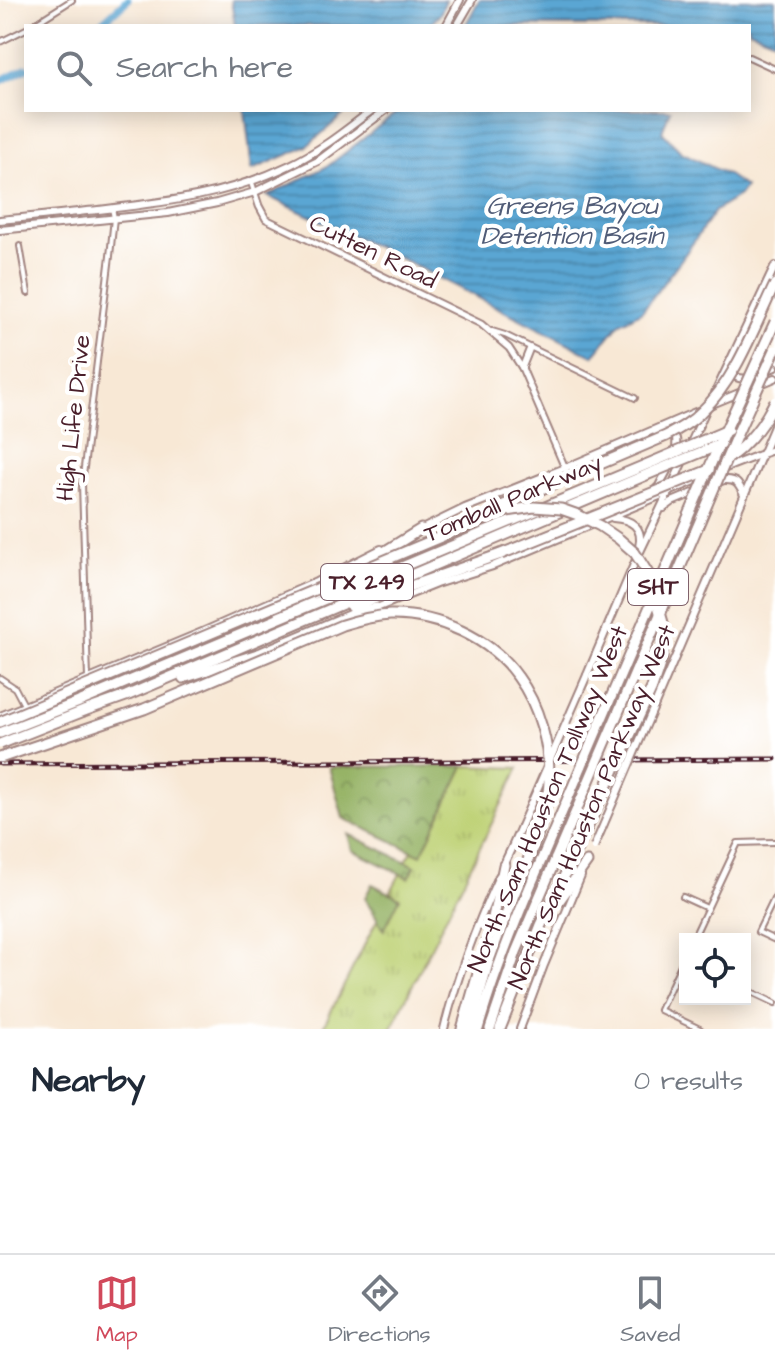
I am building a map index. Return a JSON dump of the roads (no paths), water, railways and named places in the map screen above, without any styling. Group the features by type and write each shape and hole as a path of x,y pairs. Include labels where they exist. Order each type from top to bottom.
{"highway":[{"path":"323,587 369,563 666,436 689,423 722,388 775,284"},
{"name":"North Sam Houston Tollway West","path":"478,1029 486,999 525,897 775,322"},
{"name":"North Sam Houston Tollway West","path":"490,1029 516,952 775,350"},
{"path":"261,639 501,554 704,472 739,451 755,434 775,401"},
{"name":"Tomball Parkway","path":"0,733 126,696 657,465 775,410"},
{"name":"Tomball Parkway","path":"0,744 259,628 657,465 775,423"},
{"path":"0,722 507,511 534,507 561,509 600,526 635,553 649,575 664,626 662,658 652,688 541,925 502,1029"},
{"path":"259,628 421,529"},
{"path":"126,696 261,653 358,612 377,608"},
{"path":"0,759 144,709 342,625 365,619 391,615 420,617 452,626 475,638 518,676 534,707 545,742 549,781 541,822 488,963 470,1029"},
{"path":"502,1029 544,926 587,862"},
{"path":"462,1029 490,932 504,865"}],"main road":[{"path":"447,24 460,0"},
{"path":"458,24 472,0"},
{"path":"0,220 168,202 209,194 290,165 333,140 369,112"},
{"path":"0,230 168,213 255,192 318,161 383,112"},
{"path":"33,217 34,227"},
{"path":"444,1029 467,951 635,562 775,266"},
{"path":"729,362 731,375 744,380 775,367"},
{"path":"0,716 316,582 465,508 775,378"},
{"path":"767,382 775,387"},
{"name":"North Sam Houston Parkway West","path":"520,1029 587,862 775,423"},
{"path":"633,508 659,486 677,447 673,431 645,433"},
{"path":"0,759 37,742 149,702 436,584 493,566 775,449"},
{"path":"684,457 684,474 692,479 702,478"},
{"path":"659,514 672,502 724,480 736,481 744,495"},
{"path":"609,518 624,519 640,532 641,541 635,562"}],"street":[{"path":"34,24 72,0"},
{"path":"0,42 24,30"},
{"path":"751,58 775,69"},
{"name":"Cutten Road","path":"251,181 266,219 481,324 509,348 522,368 565,468"},
{"name":"High Life Drive","path":"88,680 82,484 114,218 112,208"},
{"path":"20,246 28,293"},
{"name":"Cutten Road","path":"489,330 635,398"},
{"path":"522,368 530,348"},
{"path":"0,678 15,688 37,742"},
{"path":"696,933 738,843 775,842"},
{"path":"683,897 707,909"},
{"path":"775,897 758,932 775,940"},
{"path":"679,970 660,1010 700,1029"},
{"path":"751,992 775,1003"}],"water":[{"path":"231,0 446,0 440,14 431,24 235,24"},
{"path":"479,0 775,0 775,40 751,31 751,24 466,24"},
{"path":"245,112 347,112 306,147 252,170"},
{"name":"Greens Bayou Detention Basin","path":"397,112 669,112 662,132 681,152 745,187 739,196 715,211 642,311 619,324 593,356 406,261 267,196 328,166"}],"waterway":[{"path":"100,24 127,0"},
{"path":"0,81 24,69"}],"railway":[{"path":"0,764 775,759"}]}
